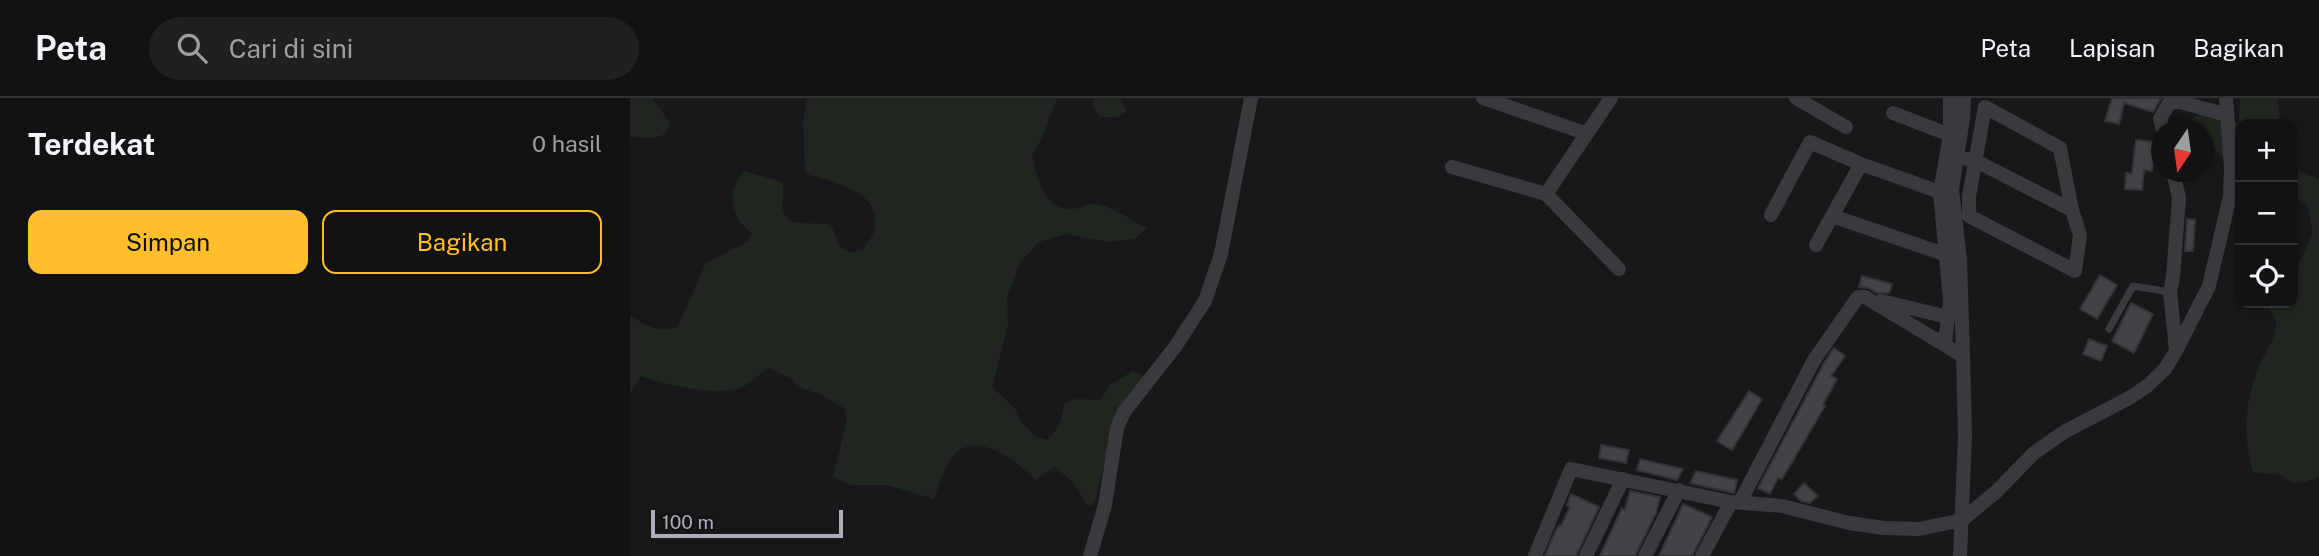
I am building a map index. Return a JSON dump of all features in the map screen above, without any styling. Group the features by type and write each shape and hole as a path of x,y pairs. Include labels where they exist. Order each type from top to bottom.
{"street":[{"path":"1090,556 1105,505 1117,428 1124,412 1175,347 1205,301 1221,254 1251,98"},
{"path":"1483,98 1585,133"},
{"path":"1546,194 1611,98"},
{"path":"1796,98 1846,127"},
{"path":"1945,343 1950,300 1940,192 1950,135 1950,98"},
{"path":"1960,556 1965,435 1960,260 1952,190 1964,98"},
{"path":"1535,556 1570,469 1735,502 1782,506 1849,523 1884,528 1919,529 1962,520 1997,491 2034,453 2064,432 2131,397 2165,369 2209,286 2230,196 2231,169 2225,98"},
{"path":"2160,119 2164,109 2174,102 2227,115"},
{"path":"1985,107 2060,148 2072,211 2080,235 2076,271 1969,216 1969,196 1976,161 1985,107"},
{"path":"1893,113 1950,135"},
{"path":"1771,215 1810,142 1861,164 1940,192"},
{"path":"1958,156 1976,161 2072,211"},
{"path":"1816,244 1861,164"},
{"path":"1451,167 1546,194 1619,269"},
{"path":"2175,182 2179,198 2170,292 2176,351"},
{"path":"1832,216 1944,254"},
{"path":"1865,297 1963,356"},
{"path":"1702,556 1814,360 1856,299 1865,297 1948,317"},
{"path":"1586,556 1623,479"},
{"path":"1645,556 1679,491"}],"lane":[{"path":"2109,328 2133,286 2170,292"}],"shaded area":[{"path":"630,98 652,98 670,123 665,134 655,138 630,137"},
{"path":"807,98 1057,98 1041,141 1032,153 1039,181 1047,198 1062,208 1075,209 1094,203 1104,206 1147,228 1135,239 1108,242 1067,234 1039,242 1020,262 1007,298 1008,324 992,387 1015,408 1019,419 1027,428 1036,436 1048,440 1059,425 1065,403 1076,399 1100,400 1111,384 1133,371 1144,376 1116,416 1095,502 1091,506 1086,503 1072,481 1054,467 1036,480 1004,455 980,446 968,446 957,452 946,467 934,499 887,485 851,485 833,477 847,419 844,408 822,395 798,387 790,378 769,368 746,385 732,390 691,389 641,376 630,393 630,315 653,328 678,326 706,263 748,241 751,232 738,219 733,203 735,187 744,171 782,182 782,205 788,218 800,223 831,225 840,247 851,252 863,250 871,238 875,217 865,198 843,186 807,174 803,122"},
{"path":"1094,98 1119,98 1127,111 1118,117 1100,117 1093,108"},
{"path":"2240,98 2278,98 2280,119 2239,119"},
{"path":"2204,113 2235,122 2235,168 2214,149 2214,119 2193,119"},
{"path":"2298,168 2301,172 2319,179 2319,477 2302,483 2291,482 2281,475 2253,472 2246,431 2251,390 2276,328 2270,308 2298,308 2298,266 2313,233 2307,203 2298,200"}],"building":[{"path":"2112,98 2161,98 2153,112 2124,103 2119,124 2105,121"},
{"path":"2136,140 2151,142 2151,171 2144,170 2142,190 2125,189 2126,173 2132,174"},
{"path":"2187,219 2195,220 2193,251 2185,251"},
{"path":"2100,275 2117,285 2097,319 2080,309"},
{"path":"1862,276 1892,284 1889,293 1877,293 1869,288 1859,287"},
{"path":"2131,303 2153,314 2134,353 2112,341"},
{"path":"2089,339 2107,346 2101,361 2083,354"},
{"path":"1834,348 1845,356 1831,376 1837,379 1823,405 1825,406 1782,479 1778,478 1770,494 1758,488"},
{"path":"1749,391 1762,399 1732,450 1717,441"},
{"path":"1601,445 1629,450 1626,463 1599,458"},
{"path":"1640,459 1683,469 1677,480 1637,470"},
{"path":"1696,471 1737,480 1734,493 1690,483"},
{"path":"1804,483 1818,496 1810,503 1801,501 1794,494"},
{"path":"1630,491 1660,497 1656,513 1635,556 1600,556 1622,508 1625,510"},
{"path":"1571,494 1599,507 1576,556 1545,556 1570,507 1567,505"},
{"path":"1683,504 1712,517 1692,556 1659,556"}]}
